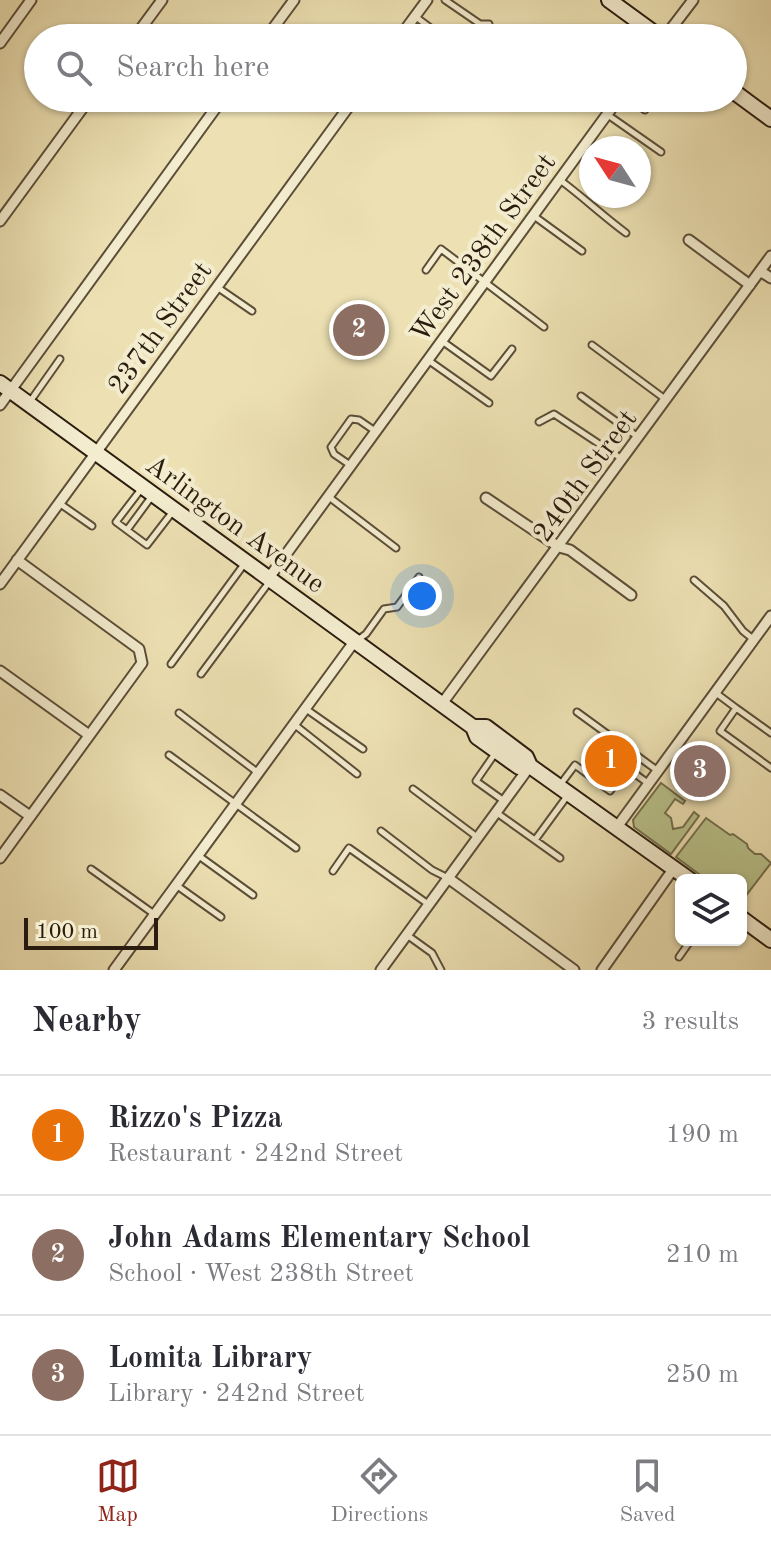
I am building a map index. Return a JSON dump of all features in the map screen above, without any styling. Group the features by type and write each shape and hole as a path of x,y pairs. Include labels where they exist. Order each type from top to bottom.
{"main road":[{"path":"609,0 642,24"},
{"path":"747,101 771,119"},
{"name":"Arlington Avenue","path":"5,387 473,727"},
{"path":"530,766 519,767 477,737 473,727 486,727 526,757 530,766 682,874"},
{"path":"747,922 771,940"}],"street":[{"path":"0,43 31,0"},
{"path":"144,24 162,0"},
{"path":"276,24 294,0"},
{"path":"409,24 427,0"},
{"path":"673,24 693,0"},
{"path":"1,218 80,112"},
{"path":"0,405 5,387 212,112"},
{"name":"237th Street","path":"0,584 345,112"},
{"name":"West 238th Street","path":"269,580 607,114"},
{"path":"689,240 750,285"},
{"name":"240th Street","path":"441,705 771,256"},
{"path":"760,271 771,278"},
{"path":"486,498 559,547 570,550 631,595"},
{"path":"0,858 142,663 139,649 17,560"},
{"path":"617,827 771,616"},
{"path":"114,970 354,642"},
{"path":"0,671 89,735"},
{"path":"381,970 530,766"},
{"path":"0,795 30,816"},
{"path":"602,970 674,868"},
{"path":"448,878 574,970"}],"lane":[{"path":"445,0 480,24 489,24"},
{"path":"415,16 426,24"},
{"path":"607,114 661,152"},
{"path":"559,180 626,233"},
{"path":"533,215 582,251"},
{"path":"426,270 441,249 544,327"},
{"path":"216,287 252,311"},
{"path":"441,340 491,376 512,349"},
{"path":"592,345 666,400"},
{"path":"28,404 60,359"},
{"path":"427,359 489,403"},
{"path":"581,396 639,437"},
{"path":"539,422 554,414 623,460"},
{"path":"350,465 334,454 331,447 351,419 359,420 375,431"},
{"path":"148,491 116,522 147,545 174,510"},
{"path":"127,530 148,491"},
{"path":"328,496 396,548"},
{"path":"59,502 92,526"},
{"path":"171,664 245,562"},
{"path":"354,642 366,634 384,609 397,607 419,577"},
{"path":"201,674 269,580"},
{"path":"694,580 724,606 743,631 754,639"},
{"path":"715,693 771,733"},
{"path":"305,708 363,749"},
{"path":"736,708 720,731 771,768"},
{"path":"577,712 658,771"},
{"path":"179,713 258,773"},
{"path":"294,724 357,774"},
{"path":"497,751 476,781 504,801"},
{"path":"169,755 296,848"},
{"path":"535,840 575,765 610,791 636,755"},
{"path":"627,768 649,784"},
{"path":"413,789 478,837"},
{"path":"497,812 560,858"},
{"path":"381,831 432,870 448,878"},
{"path":"333,871 349,848 429,904"},
{"path":"198,855 253,895"},
{"path":"91,869 154,915"},
{"path":"176,885 221,917"},
{"path":"406,935 432,953 441,970"},
{"path":"679,957 687,946"}],"green space":[{"path":"661,783 685,801 683,804 675,799 665,813 671,818 673,829 683,827 694,812 699,816 671,854 634,827 633,820"},
{"path":"706,818 771,863 747,894 747,874 699,874 676,857"}],"place":[{"name":"John Adams Elementary School","path":"359,330"},
{"name":"Rizzo's Pizza","path":"611,761"},
{"name":"Lomita Library","path":"700,771"}]}
